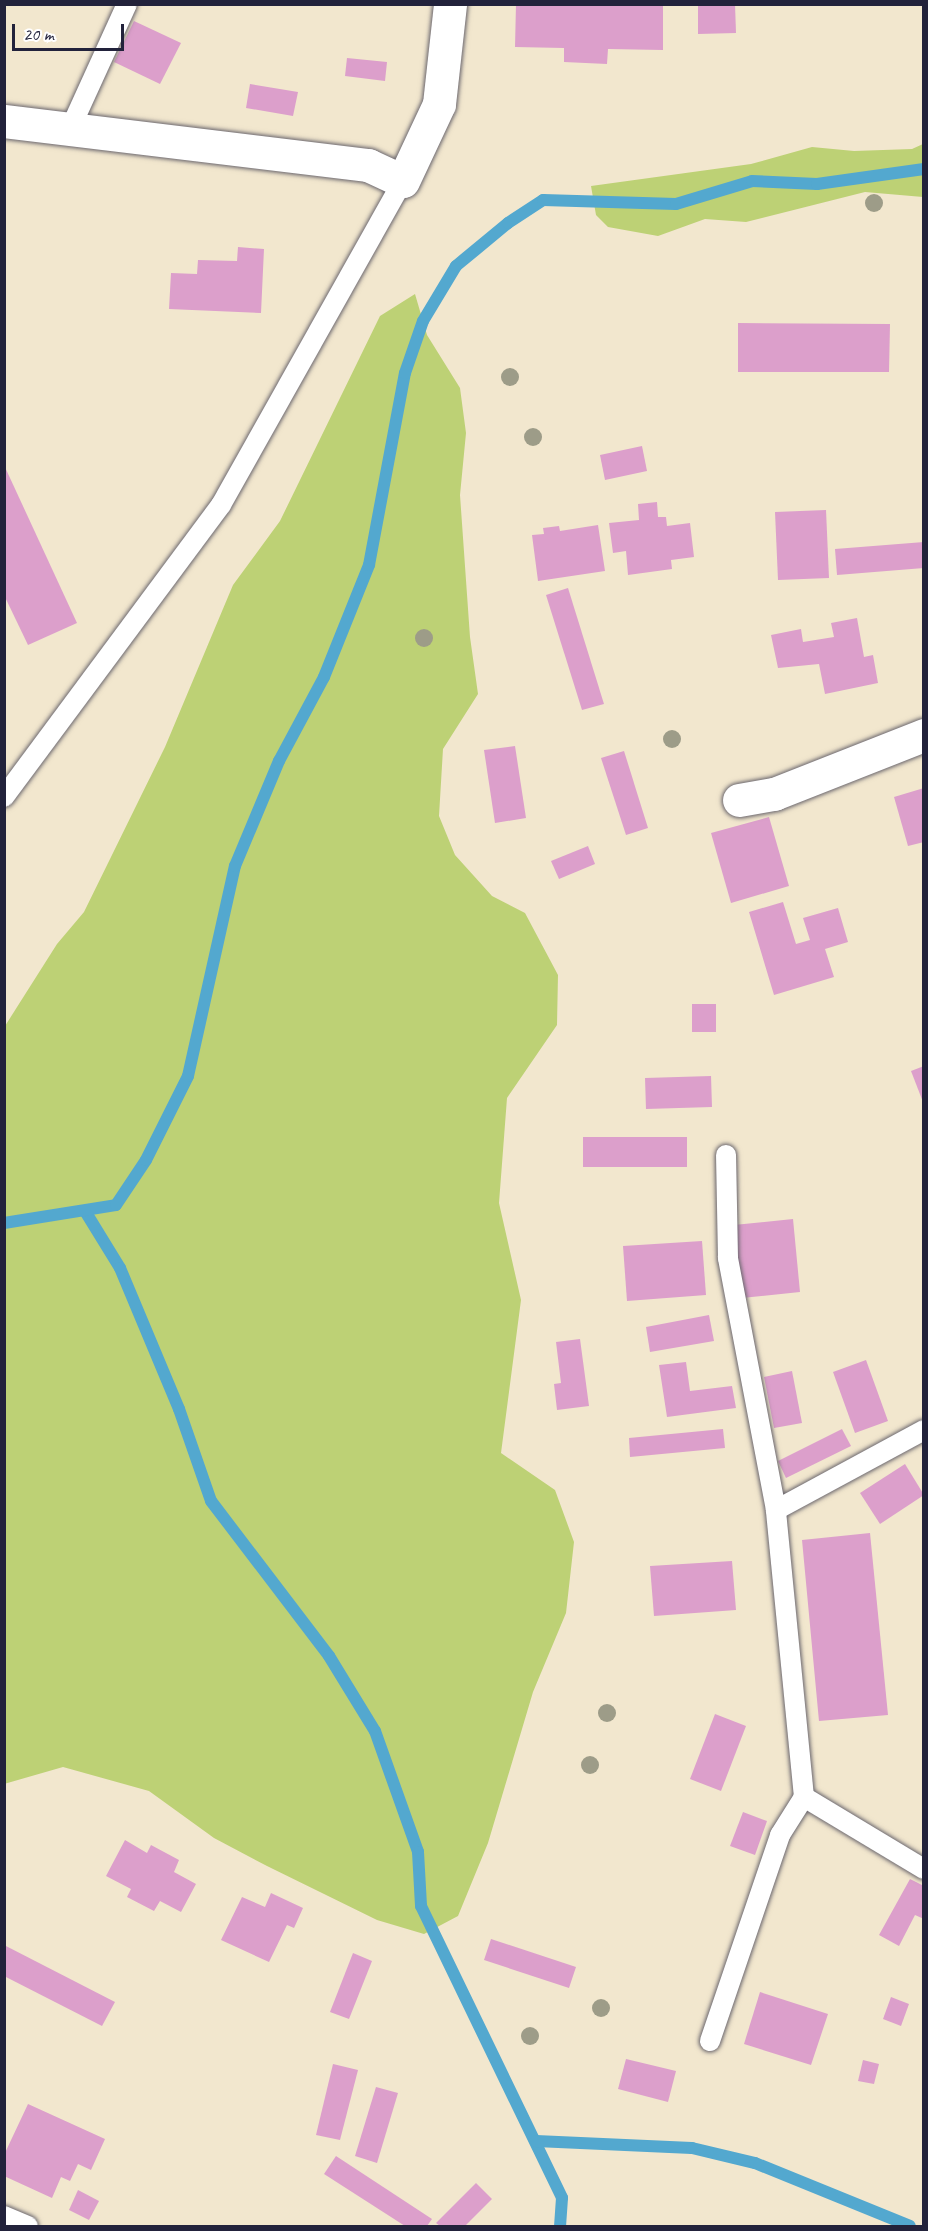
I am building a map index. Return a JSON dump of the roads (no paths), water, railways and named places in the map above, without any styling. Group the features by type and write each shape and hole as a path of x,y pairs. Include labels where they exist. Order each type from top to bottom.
{"street":[{"path":"4,122 368,165 403,180 439,104 450,4"},
{"path":"739,800 774,794 924,735"}],"lane":[{"path":"70,129 127,4"},
{"path":"4,797 221,505 403,180"},
{"path":"710,2041 780,1835 804,1797 776,1510 728,1258 726,1155"},
{"path":"776,1510 924,1430"},
{"path":"804,1797 924,1869"},
{"path":"4,2216 28,2226"}],"waterway":[{"path":"4,1223 116,1205 146,1160 188,1076 235,866 279,761 324,677 369,565 405,373 423,321 456,266 508,223 543,200 676,204 752,181 817,184 924,169"},
{"path":"85,1211 120,1268 179,1409 211,1501 329,1656 375,1731 418,1852 421,1906 562,2198 560,2226"},
{"path":"536,2141 692,2148 755,2163 910,2226"}]}
